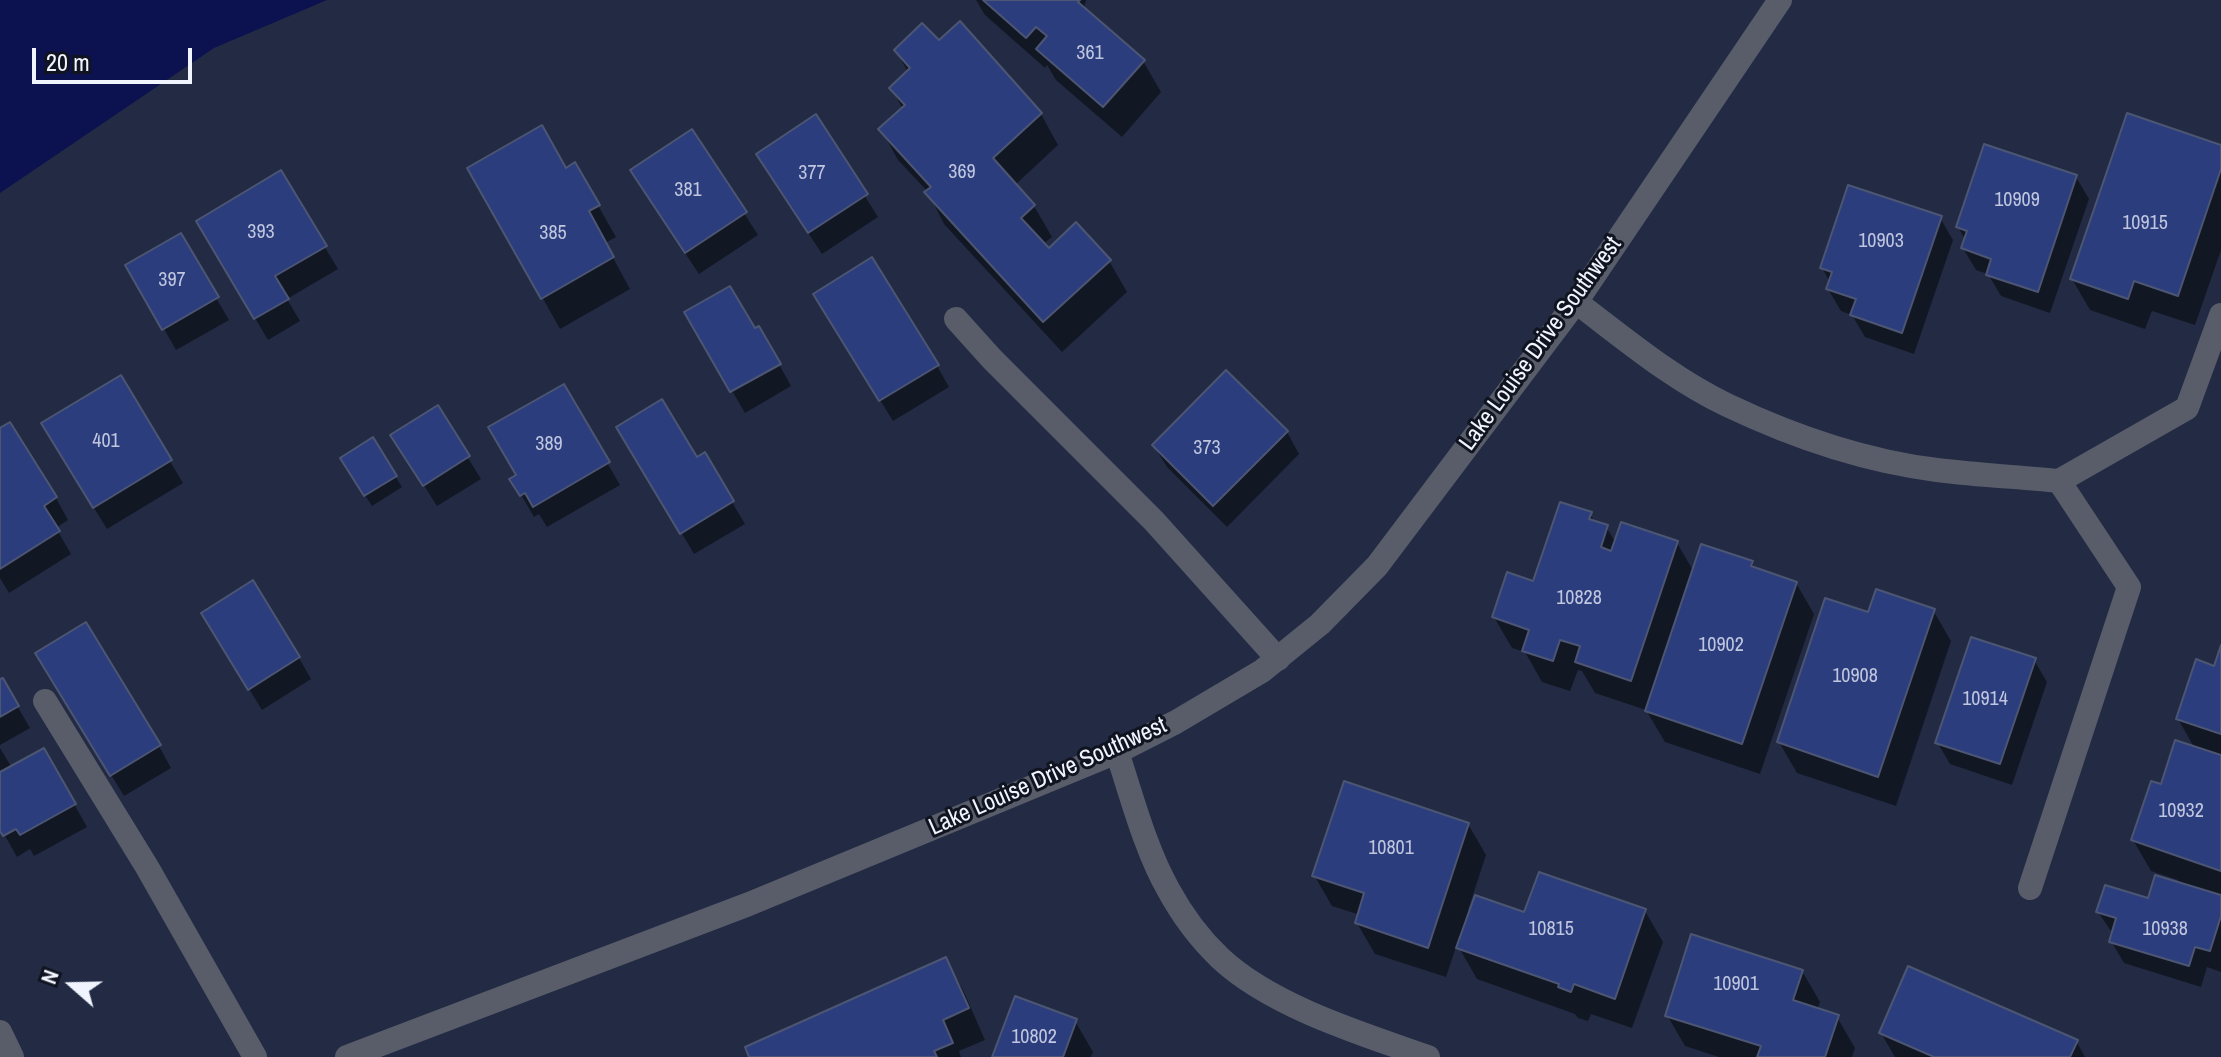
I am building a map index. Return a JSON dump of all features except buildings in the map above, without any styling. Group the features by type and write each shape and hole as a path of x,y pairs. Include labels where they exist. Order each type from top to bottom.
{"street":[{"name":"Lake Louise Drive Southwest","path":"347,1057 749,904 1117,752 1176,722 1262,671 1320,624 1377,566 1576,302 1780,0"},
{"path":"1576,302 1684,380 1725,404 1824,444 1935,470 2059,481 2187,408 2221,315"},
{"path":"956,319 1154,521 1278,659"},
{"path":"2030,888 2129,587 2059,481"},
{"path":"45,701 147,867 255,1057"},
{"path":"1117,752 1141,824 1168,889 1220,958 1257,985 1326,1021 1428,1057"},
{"path":"0,1032 12,1057"}],"shaded area":[{"path":"0,0 327,0 214,48 0,193"}]}
